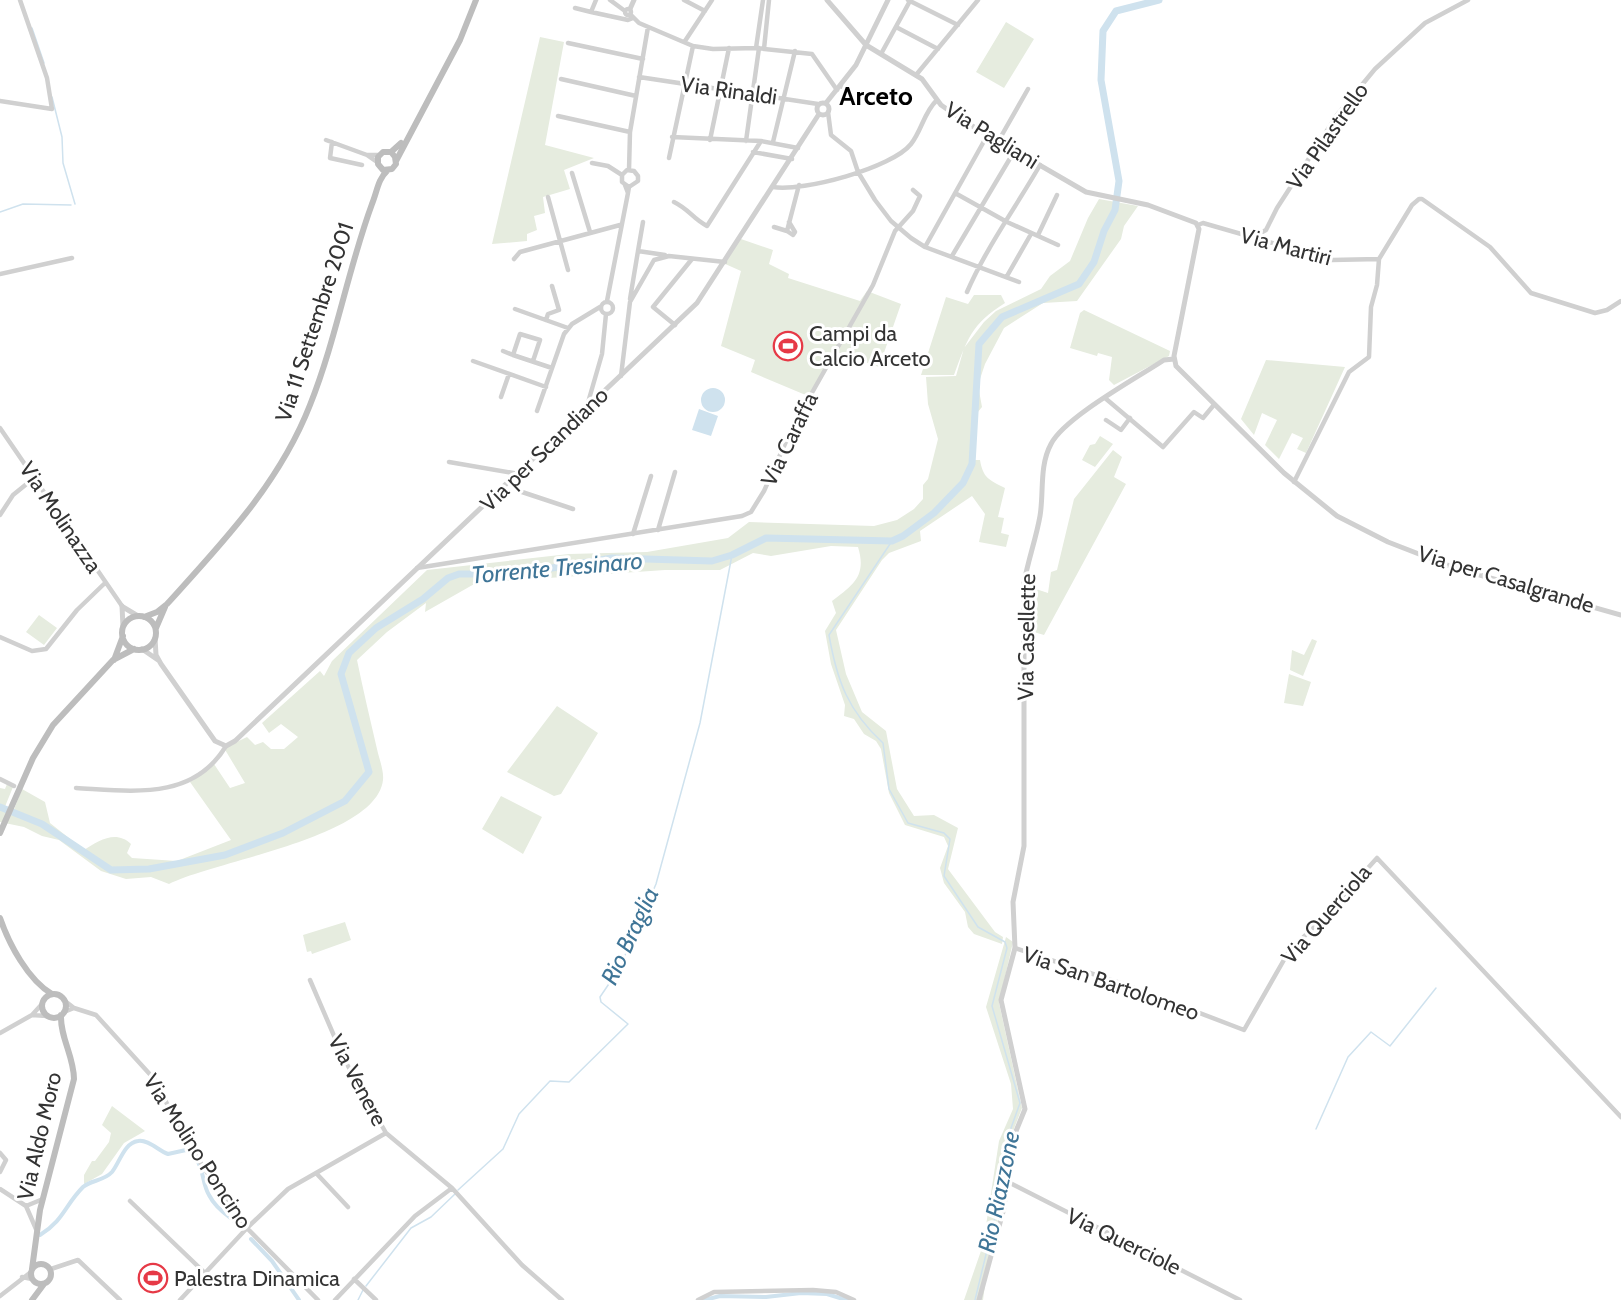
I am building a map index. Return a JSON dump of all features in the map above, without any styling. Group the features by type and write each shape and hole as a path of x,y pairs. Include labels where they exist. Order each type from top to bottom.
{"main road":[{"name":"Via 11 Settembre 2001","path":"381,164 393,169 406,138 451,58 476,0"},
{"name":"Via 11 Settembre 2001","path":"123,627 129,619 157,612 166,604 238,526 270,483 295,439 318,384 358,242 377,188 381,164 390,152 406,138"},
{"path":"390,152 396,161"},
{"name":"Via 11 Settembre 2001","path":"155,638 156,629 166,604"},
{"path":"141,616 156,629"},
{"path":"0,833 17,787 49,731 113,660 123,636 123,627"},
{"path":"123,636 127,644 138,649"},
{"path":"113,660 150,645 155,638"},
{"path":"0,918 11,943 41,987 52,994 61,996 64,1001 63,1014 49,1016"},
{"path":"41,987 43,1003 49,1016 61,1026"},
{"path":"43,1003 52,994"},
{"name":"Via Aldo Moro","path":"33,1299 35,1235 74,1079 73,1062 61,1026 63,1014"},
{"path":"33,1255 39,1263 46,1264 51,1269 50,1280 44,1284 32,1275 39,1263"},
{"name":"Via Aldo Moro","path":"33,1299 44,1284"}],"street":[{"path":"0,101 52,109 47,78 20,0"},
{"path":"591,12 596,0"},
{"path":"610,0 648,27 693,46 713,49 760,48 812,54 839,88 850,90"},
{"path":"575,8 628,20 634,0"},
{"path":"684,0 705,11"},
{"path":"685,41 712,0"},
{"path":"760,48 763,0"},
{"path":"746,141 769,0"},
{"name":"Via Pagliani","path":"826,0 866,45 916,75 929,86 937,100 947,110 1096,196"},
{"path":"832,7 834,0"},
{"path":"828,115 820,114 816,109 818,104 826,103 856,65 888,0"},
{"path":"916,75 978,0"},
{"name":"Via Pilastrello","path":"1252,237 1266,230 1277,208 1337,115 1375,69 1425,23 1468,0"},
{"path":"881,54 909,1 958,24"},
{"path":"629,170 630,132 648,27"},
{"path":"896,27 938,49"},
{"path":"568,43 643,59"},
{"path":"669,158 693,46"},
{"path":"710,140 729,48"},
{"path":"773,142 795,51"},
{"name":"Via Rinaldi","path":"639,77 818,104"},
{"path":"561,79 636,96"},
{"path":"999,140 1028,89"},
{"path":"773,187 827,182 900,156 912,143 927,112 937,100"},
{"path":"826,103 831,135 851,151 858,172 882,211 899,228 925,247 1019,282"},
{"name":"Via per Scandiano","path":"76,788 142,790 177,787 201,772 698,303 820,114"},
{"path":"558,116 630,132"},
{"path":"925,247 988,134"},
{"path":"672,137 773,142 798,148"},
{"path":"326,140 367,155 381,164"},
{"path":"674,202 690,210 697,221 706,226 761,141"},
{"path":"332,142 330,158 362,165"},
{"path":"952,256 1015,150"},
{"path":"351,162 356,152"},
{"path":"753,152 792,159"},
{"path":"537,411 568,328 608,301 620,225 628,193 622,175 608,166 592,163"},
{"path":"967,292 978,266 1040,165"},
{"path":"622,175 629,170"},
{"path":"627,186 636,184 639,179 636,172 629,170"},
{"path":"572,173 590,232"},
{"path":"787,231 799,185"},
{"name":"Via Caraffa","path":"417,568 742,516 755,507 792,428 873,285 893,235 914,211 920,196 913,190"},
{"path":"955,193 1030,234 1038,235 1058,245"},
{"path":"1038,235 1057,195"},
{"name":"Via Martiri","path":"1096,196 1141,203 1188,218 1198,225 1203,223 1332,260 1379,259"},
{"path":"548,197 568,270"},
{"path":"1294,482 1350,372 1369,357 1371,307 1379,277 1379,259 1419,198 1490,247 1532,293 1595,313 1606,310 1621,301"},
{"path":"621,376 628,308 643,222"},
{"path":"774,227 787,231 790,236 795,234 789,222"},
{"path":"514,259 520,252 620,225"},
{"path":"1174,359 1188,294 1198,225"},
{"path":"1007,276 1030,234"},
{"path":"638,251 725,262"},
{"path":"630,302 654,260 669,256"},
{"path":"0,274 72,258"},
{"path":"675,325 653,307 692,259"},
{"path":"546,320 548,314 559,310 552,286"},
{"path":"608,301 614,308"},
{"path":"600,308 606,314"},
{"path":"586,408 602,354 606,314 614,308 628,308"},
{"path":"515,309 568,328"},
{"path":"513,355 520,334 540,340 533,362"},
{"path":"502,351 552,368"},
{"name":"Via Casellette","path":"1015,948 1013,902 1024,846 1024,583 1040,519 1042,480 1051,444 1078,417 1105,398 1164,360 1174,359"},
{"name":"Via per Casalgrande","path":"1174,359 1182,373 1294,482 1337,516 1410,551 1481,576 1621,615"},
{"path":"473,362 546,387"},
{"path":"501,397 509,374"},
{"path":"593,388 603,393"},
{"path":"1105,398 1163,447 1194,412 1203,418 1213,406"},
{"path":"1106,420 1121,430 1130,418"},
{"name":"Via Molinazza","path":"0,428 122,606 141,616"},
{"path":"449,462 519,474"},
{"path":"657,530 675,472"},
{"path":"633,534 651,476"},
{"path":"0,515 13,495 34,478"},
{"path":"510,482 522,492 573,509"},
{"path":"0,637 32,651 46,649 77,610 105,583"},
{"path":"122,606 123,627"},
{"path":"155,638 156,655 161,664 215,741 226,746"},
{"path":"138,649 161,664"},
{"path":"0,779 17,787"},
{"name":"Via Querciola","path":"1244,1030 1289,951 1377,858 1621,1117"},
{"name":"Via San Bartolomeo","path":"979,1300 1003,1215 1010,1146 1025,1106 1001,1000 1015,948 1129,986 1244,1030"},
{"name":"Via Venere","path":"310,980 344,1059 386,1133 455,1191 522,1265 562,1300"},
{"name":"Via Molino Poncino","path":"64,1001 74,1008 96,1015 156,1081 182,1135 247,1228 318,1300"},
{"path":"0,1033 32,1015 43,1003"},
{"path":"63,1014 74,1008"},
{"path":"32,1015 49,1016"},
{"path":"180,1300 247,1228 288,1189 386,1133"},
{"path":"0,1153 6,1160 0,1172"},
{"path":"316,1173 348,1207"},
{"name":"Via Querciole","path":"1008,1182 1240,1300"},
{"path":"0,1188 26,1206 35,1235"},
{"path":"334,1300 415,1216 455,1191"},
{"path":"26,1206 43,1199"},
{"path":"130,1201 205,1273"},
{"path":"51,1269 78,1260 120,1300"},
{"path":"0,1296 22,1277 32,1275"},
{"path":"354,1279 376,1300"},
{"path":"698,1300 714,1292 813,1290 836,1292 854,1300"}],"shaded area":[{"path":"1006,22 1034,39 1004,88 976,72"},
{"path":"540,37 564,42 545,145 594,158 564,170 570,189 543,197 545,213 534,216 537,230 527,234 527,241 492,244"},
{"path":"1099,199 1138,206 1124,226 1121,239 1077,301 1043,303 1004,328 985,364 978,385 982,407 977,413 975,460 980,460 988,478 1005,488 998,517 1004,518 1001,533 1009,535 1006,547 979,542 985,514 972,496 920,531 921,541 889,553 836,630 846,674 862,712 886,731 897,789 914,816 934,815 958,828 948,869 995,932 1003,937 1002,944 974,934 968,927 965,912 944,883 940,868 948,846 944,837 905,825 889,793 881,749 876,741 864,734 854,719 844,716 845,705 831,664 825,631 836,613 832,601 852,585 859,573 861,565 858,547 831,546 771,556 753,553 720,570 665,570 476,583 425,612 426,603 387,632 357,660 383,773 383,780 374,800 353,817 325,832 291,845 191,875 169,884 151,877 126,879 101,871 59,840 42,836 24,827 0,822 0,788 5,789 7,784 13,787 4,809 13,812 22,789 45,802 50,823 84,850 107,838 119,837 131,844 127,853 132,858 177,861 231,840 190,782 214,764 230,788 245,783 224,748 247,737 255,745 263,742 271,749 284,749 298,737 281,724 269,733 262,723 320,671 324,676 332,661 427,570 569,554 647,552 728,538 749,522 874,526 897,520 914,509 923,499 923,485 928,479 938,439 928,404 926,377 956,376 964,348 984,322 996,311 1041,289 1050,276 1070,261 1088,218"},
{"path":"738,238 773,250 769,264 789,274 788,278 860,301 867,291 901,304 879,367 836,352 808,396 751,372 755,360 721,346 741,271 723,263"},
{"path":"974,295 1001,295 1005,303 977,326 954,375 921,375 946,297 968,304"},
{"path":"1084,310 1170,351 1169,356 1114,385 1109,380 1112,357 1098,353 1097,356 1070,348 1080,313"},
{"path":"1266,360 1345,367 1306,453 1297,449 1303,438 1292,433 1279,459 1265,445 1277,420 1262,413 1254,435 1241,419"},
{"path":"1100,436 1113,444 1095,467 1082,460 1090,445 1095,444"},
{"path":"1113,450 1122,457 1114,477 1126,484 1044,635 1027,630 1027,586 1048,593 1051,572 1057,570 1074,499"},
{"path":"39,615 57,628 44,645 26,632"},
{"path":"1312,639 1317,641 1303,676 1290,670 1292,650 1304,655"},
{"path":"1289,674 1311,682 1303,706 1284,703"},
{"path":"557,706 598,733 561,794 554,796 507,772"},
{"path":"501,796 542,817 523,854 482,829"},
{"path":"345,922 351,940 312,954 311,951 307,952 303,935"},
{"path":"1006,937 1013,942 999,1003 1022,1108 1008,1144 1001,1207 989,1255 983,1300 964,1300 983,1245 999,1141 1013,1109 1011,1084 986,1007"},
{"path":"112,1106 145,1131 124,1143 102,1174 84,1184 84,1175 92,1161 95,1161 109,1142 111,1133 102,1125"}],"water":[{"path":"713,388 718,389 724,395 724,405 718,411 713,412 708,411 702,405 701,400 702,395 708,389"},
{"path":"699,409 718,416 711,436 692,430"}],"waterway":[{"name":"Torrente Tresinaro","path":"0,807 42,824 111,870 149,869 225,855 283,833 345,801 369,772 341,674 349,653 376,628 423,599 448,578 459,574 516,574 612,558 712,561 732,555 766,538 892,541 903,536 934,513 963,483 972,464 979,344 1002,317 1079,284 1094,262 1104,231 1115,210 1119,181 1101,80 1103,31 1116,11 1159,0"},
{"path":"32,28 44,63"},
{"path":"52,97 62,137 63,163 75,204"},
{"path":"0,212 23,204 71,205"},
{"name":"Rio Riazzone","path":"892,541 829,635 840,681 846,694 861,719 883,743 889,789 908,823 944,833 950,839 944,876 978,927 1005,942 1007,948 992,1006 1020,1103 1006,1142 995,1217 975,1300"},
{"name":"Rio Braglia","path":"458,1190 503,1149 519,1114 550,1081 569,1082 628,1024 601,1002 600,997 619,969 656,884 700,723 732,555"},
{"path":"1316,1129 1348,1057 1371,1032 1390,1046 1436,988"},
{"path":"40,1235 54,1224 83,1187 109,1175 129,1145 138,1141 150,1143 168,1154 186,1150 192,1155 200,1166 211,1199 235,1222"},
{"name":"Rio Braglia","path":"366,1286 411,1228 431,1217 455,1194"},
{"path":"251,1239 272,1261 299,1300"},
{"name":"Rio Braglia","path":"358,1300 363,1290"},
{"path":"705,1300 720,1296 766,1297 801,1293 827,1294 846,1300"}],"place":[{"name":"Campi da Calcio Arceto","path":"788,346"},
{"name":"Palestra Dinamica","path":"153,1278"}],"district":[{"name":"Arceto","path":"876,96"}]}
